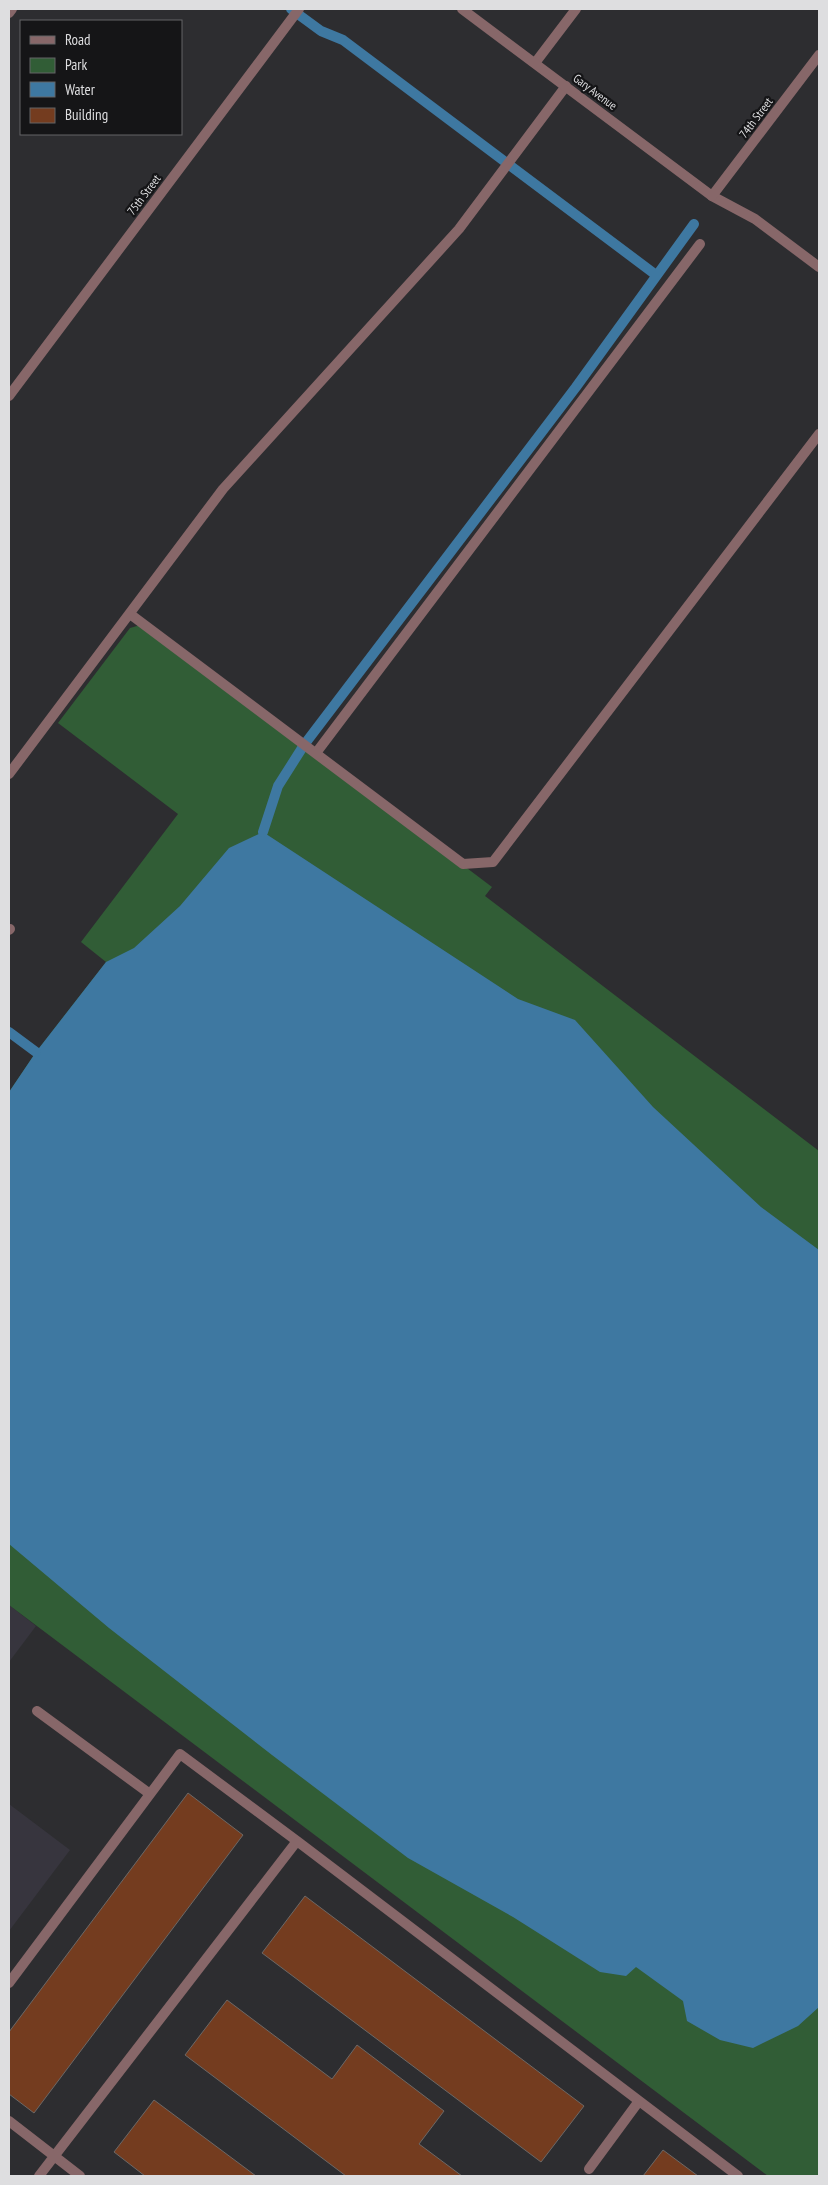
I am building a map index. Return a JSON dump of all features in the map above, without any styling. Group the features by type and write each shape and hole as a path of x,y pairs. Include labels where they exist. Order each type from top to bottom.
{"street":[{"path":"9,13 12,9"},
{"name":"75th Street","path":"9,396 299,9"},
{"name":"Gary Avenue","path":"462,9 712,196 755,219 819,267"},
{"path":"535,63 576,9"},
{"name":"74th Street","path":"712,196 819,55"},
{"path":"9,774 223,489 459,229 566,86"},
{"path":"316,754 700,244"},
{"path":"130,614 463,864 493,862 819,434"},
{"path":"37,1711 150,1794"},
{"path":"9,1983 180,1754 738,2176"},
{"path":"39,2176 297,1841"},
{"path":"588,2169 639,2101"},
{"path":"9,2121 80,2176"}],"shaded area":[{"path":"9,1605 36,1626 9,1662"},
{"path":"9,1804 70,1850 9,1931"}],"green space":[{"path":"144,624 492,887 485,896 819,1151 819,2176 768,2176 9,1605 9,1092 36,1052 106,962 81,942 178,814 58,723 130,628"}],"water":[{"path":"263,832 518,999 575,1020 653,1107 761,1207 819,1250 819,2007 798,2026 753,2048 720,2040 687,2021 683,2001 636,1967 626,1976 600,1972 513,1917 408,1858 109,1628 9,1544 9,1092 36,1052 106,962 134,948 180,906 229,848"}],"building":[{"path":"188,1793 243,1835 34,2113 9,2094 9,2032"},
{"path":"305,1896 584,2106 541,2162 262,1953"},
{"path":"227,2000 332,2079 357,2045 444,2111 419,2144 462,2176 346,2176 185,2055"},
{"path":"154,2100 256,2176 145,2176 114,2152"},
{"path":"663,2150 698,2176 643,2176"}],"waterway":[{"path":"291,9 321,31 343,40 656,275"},
{"path":"263,832 278,786 304,745 576,387 694,224"},
{"path":"9,1032 36,1052"}]}
